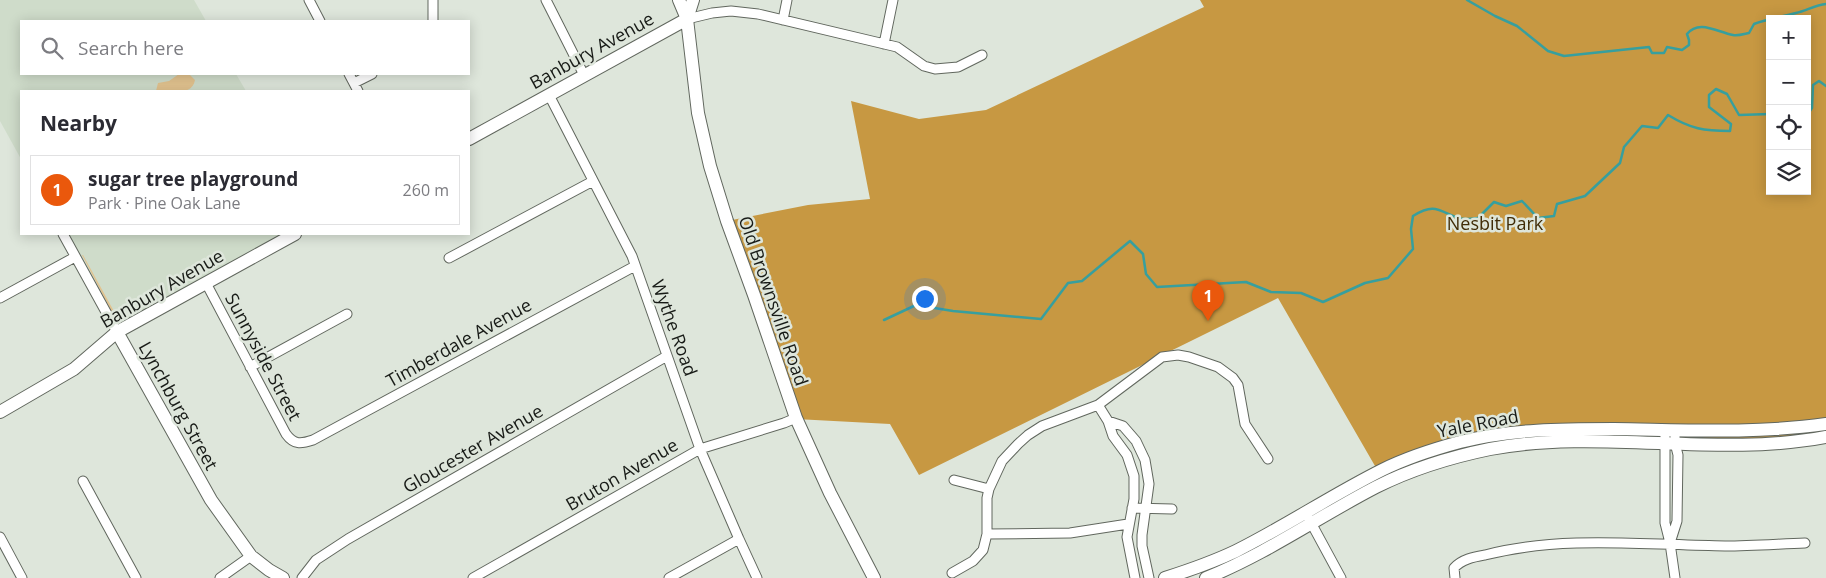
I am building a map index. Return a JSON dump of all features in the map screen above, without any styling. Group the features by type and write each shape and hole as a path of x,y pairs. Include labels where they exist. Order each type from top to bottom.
{"main road":[{"path":"679,0 687,19"},
{"path":"687,19 693,0"},
{"name":"Banbury Avenue","path":"470,138 687,19"},
{"name":"Old Brownsville Road","path":"687,19 698,112 710,166 727,221 796,418 830,493 874,578"},
{"name":"Banbury Avenue","path":"0,412 74,369 117,332 292,235"},
{"name":"Lynchburg Street","path":"117,332 201,484 251,556 283,578"},
{"name":"Yale Road","path":"1206,578 1253,557 1391,480 1426,466 1474,452 1506,446 1556,442 1772,430 1826,424"},
{"name":"Yale Road","path":"1166,578 1207,564 1236,551 1383,470 1424,453 1462,442 1512,432 1565,429 1670,436 1730,444 1800,442 1826,437"}],"street":[{"path":"309,0 319,20"},
{"path":"432,0 433,20"},
{"path":"546,0 584,75"},
{"path":"783,20 787,0"},
{"path":"884,44 893,0"},
{"name":"Banbury Avenue","path":"687,19 731,11 758,14 896,47 924,66 935,69 958,67 982,55"},
{"path":"350,75 356,87 371,75"},
{"name":"Wythe Road","path":"550,95 627,247 700,449 738,539 757,578"},
{"path":"449,258 593,180"},
{"name":"Lynchburg Street","path":"63,235 117,332"},
{"path":"0,298 75,257"},
{"name":"Timberdale Avenue","path":"296,443 313,440 635,266"},
{"name":"Sunnyside Street","path":"206,283 286,434 296,443"},
{"path":"250,367 347,314"},
{"path":"952,573 978,557 983,550 987,534 987,498 989,489 1002,461 1028,435 1042,426 1098,405 1162,357 1178,355 1189,357 1218,367 1236,381 1246,424 1268,459"},
{"name":"Gloucester Avenue","path":"302,578 316,560 348,539 667,356"},
{"path":"1098,405 1108,420 1113,436 1127,455 1134,476 1132,508 1127,537 1135,578"},
{"name":"Bruton Avenue","path":"473,578 700,449 796,418"},
{"path":"1108,420 1123,426 1136,441 1146,460 1149,484 1142,546 1150,578"},
{"path":"1670,436 1665,523 1676,578"},
{"path":"954,480 989,489"},
{"path":"83,481 136,578"},
{"path":"1132,508 1172,509"},
{"path":"1305,512 1341,578"},
{"path":"987,534 1070,533 1128,524"},
{"path":"0,537 22,578"},
{"path":"669,578 738,539"},
{"path":"1455,578 1454,568 1462,561 1530,546 1582,544 1653,545 1670,543 1726,546 1805,543"},
{"path":"220,578 251,556"}],"shaded area":[{"path":"0,0 194,0 205,20 20,20 20,75 237,75 245,90 20,90 20,157 0,121"},
{"path":"178,75 190,75 195,80 193,85 187,90 156,90 158,83 169,81"},
{"path":"64,235 293,235 117,332"},
{"path":"83,255 116,315 112,312"}],"green space":[{"name":"Nesbit Park","path":"1200,0 1826,0 1826,439 1541,444 1486,452 1386,485 1278,298 919,475 890,424 796,419 727,221 808,205 870,199 851,101 919,119 986,110 1204,7"}],"waterway":[{"path":"1467,0 1517,26 1548,51 1564,56 1649,47 1652,53 1664,53 1667,47 1682,50 1689,45 1687,34 1697,27 1741,35 1749,33 1754,24 1826,4"},
{"path":"1811,109 1813,85 1819,81 1826,86"},
{"path":"884,320 916,305 953,311 1041,319 1068,283 1082,281 1130,241 1143,254 1146,274 1157,287 1246,282 1271,292 1301,293 1323,302 1365,283 1388,278 1413,249 1411,229 1413,216 1420,212 1436,209 1460,219 1473,219 1478,218 1494,202 1506,206 1522,201 1538,218 1554,216 1557,204 1585,196 1620,163 1624,147 1642,126 1658,128 1668,115 1698,128 1730,131 1731,124 1709,107 1709,95 1716,89 1727,94 1739,115 1766,114"}],"place":[{"name":"sugar tree playground","path":"1208,321"}]}
